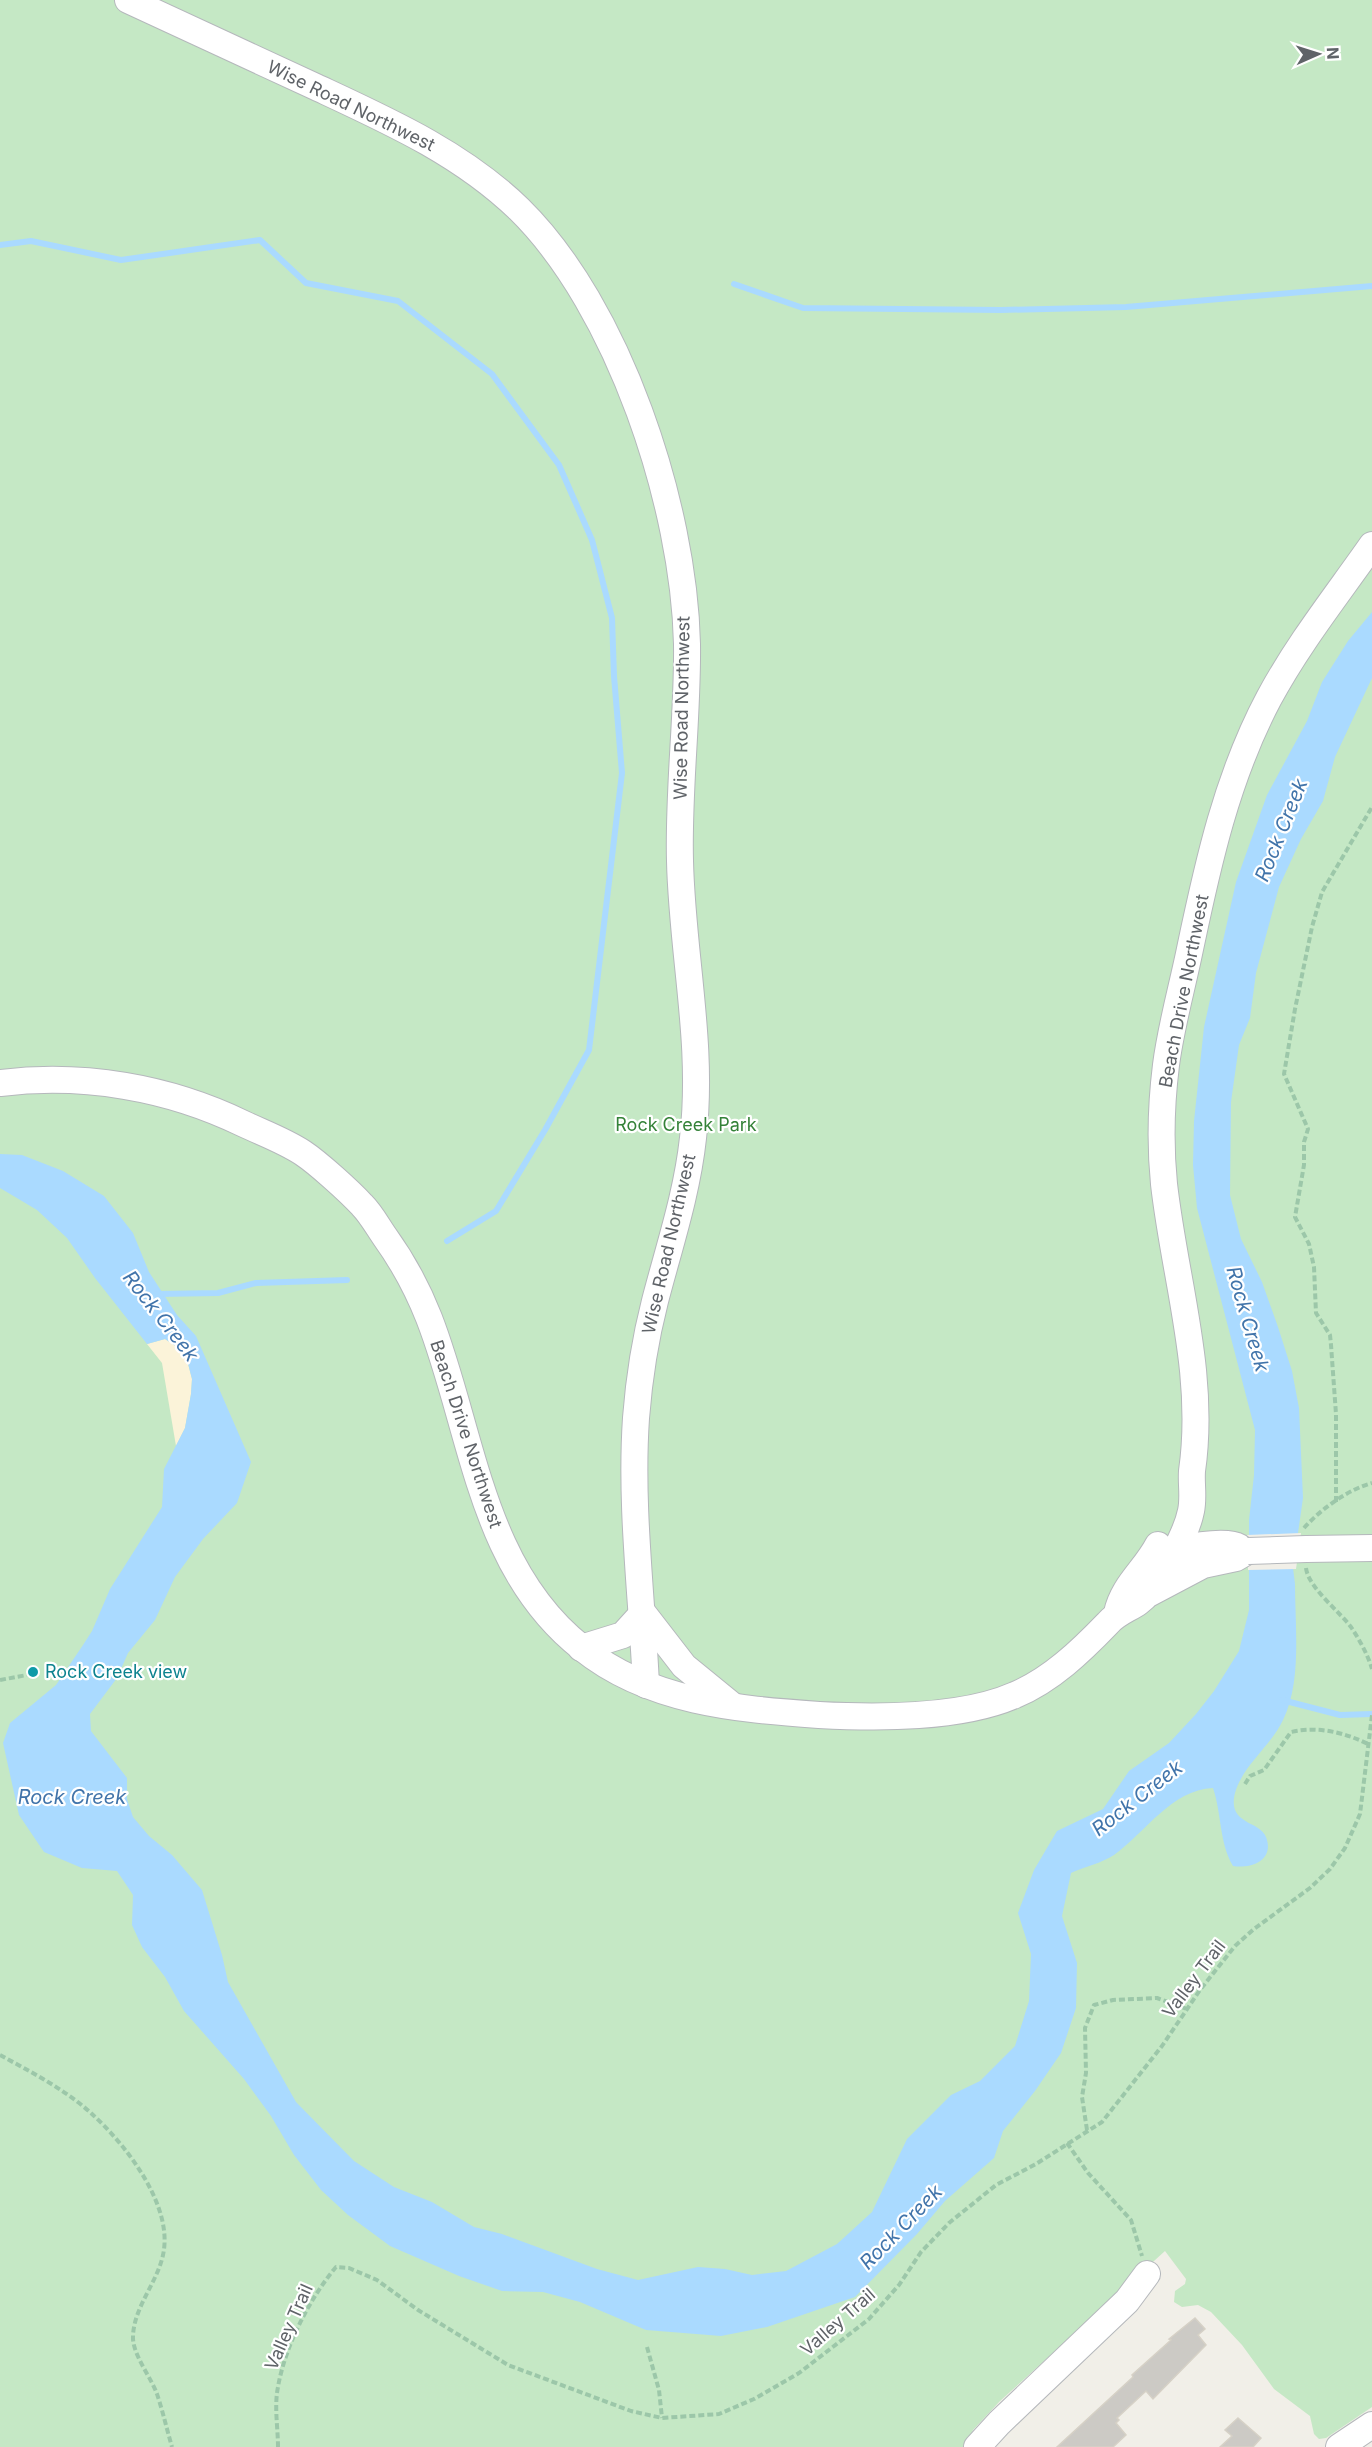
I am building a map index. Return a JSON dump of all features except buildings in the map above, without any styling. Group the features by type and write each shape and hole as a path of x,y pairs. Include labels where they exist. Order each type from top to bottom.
{"street":[{"name":"Wise Road Northwest","path":"128,0 400,126 449,154 499,191 548,240 583,290 621,366 652,451 674,537 685,609 687,667 680,864 683,916 696,1028 698,1076 693,1140 686,1184 648,1328 638,1400 635,1486 646,1686"},
{"name":"Beach Drive Northwest","path":"0,1083 33,1079 98,1080 150,1090 218,1111 303,1152 364,1207 402,1262 429,1318 481,1490 499,1538 523,1585 552,1621 581,1648 621,1675 646,1686 689,1699 735,1707 834,1716 902,1715 970,1709 1016,1695 1053,1673 1080,1652 1117,1613 1132,1608 1147,1595 1188,1522 1193,1502 1191,1477 1196,1454 1197,1430 1194,1377 1164,1185 1160,1134 1166,1064 1200,904 1227,796 1238,765 1272,692 1297,652 1372,545"},
{"name":"Beach Drive Northwest","path":"1117,1613 1121,1596 1150,1561 1168,1525 1177,1500 1191,1477"},
{"path":"1193,1502 1197,1514 1205,1524 1238,1548"},
{"path":"1168,1525 1169,1538 1174,1550 1182,1558 1203,1565"},
{"path":"1147,1595 1203,1565 1236,1558 1238,1548"},
{"path":"1150,1561 1174,1550 1372,1548"},
{"path":"581,1648 623,1635 643,1613 684,1666 735,1707"},
{"path":"977,2447 999,2423 1127,2301 1147,2274"},
{"path":"1339,2447 1372,2425"}],"path":[{"path":"1336,1502 1336,1414 1330,1335 1316,1313 1314,1268 1309,1244 1295,1216 1300,1195 1304,1142 1308,1130 1284,1074 1312,927 1322,892 1372,807"},
{"path":"0,1680 27,1676"},
{"name":"Valley Trail","path":"278,2447 277,2389 283,2366 309,2306 322,2283 336,2267 350,2268 377,2280 418,2310 508,2365 631,2411 662,2418 719,2414 754,2399 799,2373 869,2319 899,2285 921,2252 949,2223 996,2184 1036,2163 1102,2122 1162,2046 1235,1946 1254,1929 1310,1888 1330,1869 1345,1848 1360,1814 1372,1716"},
{"path":"1245,1784 1250,1776 1264,1770 1291,1732 1319,1729 1352,1736 1368,1744"},
{"path":"1087,2130 1082,2097 1086,2073 1085,2028 1094,2005 1113,2000 1157,1998 1187,2009"},
{"path":"0,2055 32,2072 91,2113 126,2149 161,2210 165,2233 163,2255 135,2323 132,2338 156,2392 172,2447"},
{"path":"1067,2143 1088,2172 1131,2220 1147,2274"},
{"path":"647,2347 659,2390 662,2418"}],"green space":[{"name":"Rock Creek Park","path":"0,0 1372,0 1372,2407 1326,2438 1319,2439 1314,2434 1310,2416 1274,2389 1242,2345 1211,2312 1198,2305 1182,2307 1174,2302 1175,2291 1185,2284 1186,2279 1165,2251 1000,2401 973,2430 965,2447 0,2447"}],"sand":[{"path":"165,1339 185,1352 192,1379 185,1428 176,1446 162,1363 147,1344"}],"water":[{"name":"Rock Creek","path":"1372,612 1372,678 1335,757 1323,801 1301,839 1279,887 1256,973 1250,1018 1239,1045 1231,1102 1230,1195 1241,1239 1262,1282 1292,1371 1299,1408 1303,1498 1293,1568 1296,1635 1293,1689 1289,1705 1278,1729 1244,1773 1235,1793 1235,1811 1239,1817 1257,1827 1266,1837 1268,1845 1264,1857 1254,1864 1233,1866 1225,1847 1213,1788 1184,1796 1114,1855 1071,1873 1062,1916 1077,1963 1076,2008 1061,2053 1035,2091 1003,2131 994,2158 945,2201 917,2234 855,2297 767,2327 721,2336 646,2330 580,2302 543,2292 502,2291 459,2276 390,2246 348,2215 321,2190 294,2155 271,2116 244,2079 184,2011 165,1977 142,1947 132,1925 133,1895 117,1871 82,1868 44,1852 19,1815 3,1743 10,1723 56,1685 92,1631 110,1589 162,1507 164,1469 185,1428 192,1379 185,1352 165,1339 147,1344 67,1238 37,1210 0,1188 0,1154 22,1155 63,1171 104,1196 133,1233 149,1272 177,1315 196,1336 251,1462 237,1503 203,1539 175,1577 155,1620 128,1653 117,1678 90,1714 91,1731 127,1778 127,1799 133,1817 149,1836 172,1855 202,1890 228,1982 296,2102 354,2161 394,2187 432,2202 474,2227 502,2234 597,2269 638,2280 698,2267 725,2269 752,2275 786,2271 837,2244 872,2212 907,2139 951,2095 980,2081 1015,2046 1029,2001 1031,1954 1018,1913 1034,1870 1057,1831 1103,1809 1129,1771 1169,1743 1214,1691 1239,1651 1249,1610 1249,1520 1254,1475 1255,1430 1197,1208 1193,1165 1194,1121 1204,1027 1236,882 1267,795 1307,721 1322,682 1348,641"}],"pier":[{"path":"1301,1533 1296,1569 1248,1570 1247,1535"}],"waterway":[{"path":"0,245 31,241 121,260 260,240 306,283 398,301 492,374 559,465 592,540 612,618 622,773 589,1050 545,1130 496,1211 447,1241"},
{"path":"734,284 803,308 1001,310 1126,307 1372,286"},
{"path":"157,1294 218,1293 256,1283 347,1280"},
{"path":"1282,1700 1340,1715 1372,1714"}],"place":[{"name":"Rock Creek view","path":"33,1672"}]}
